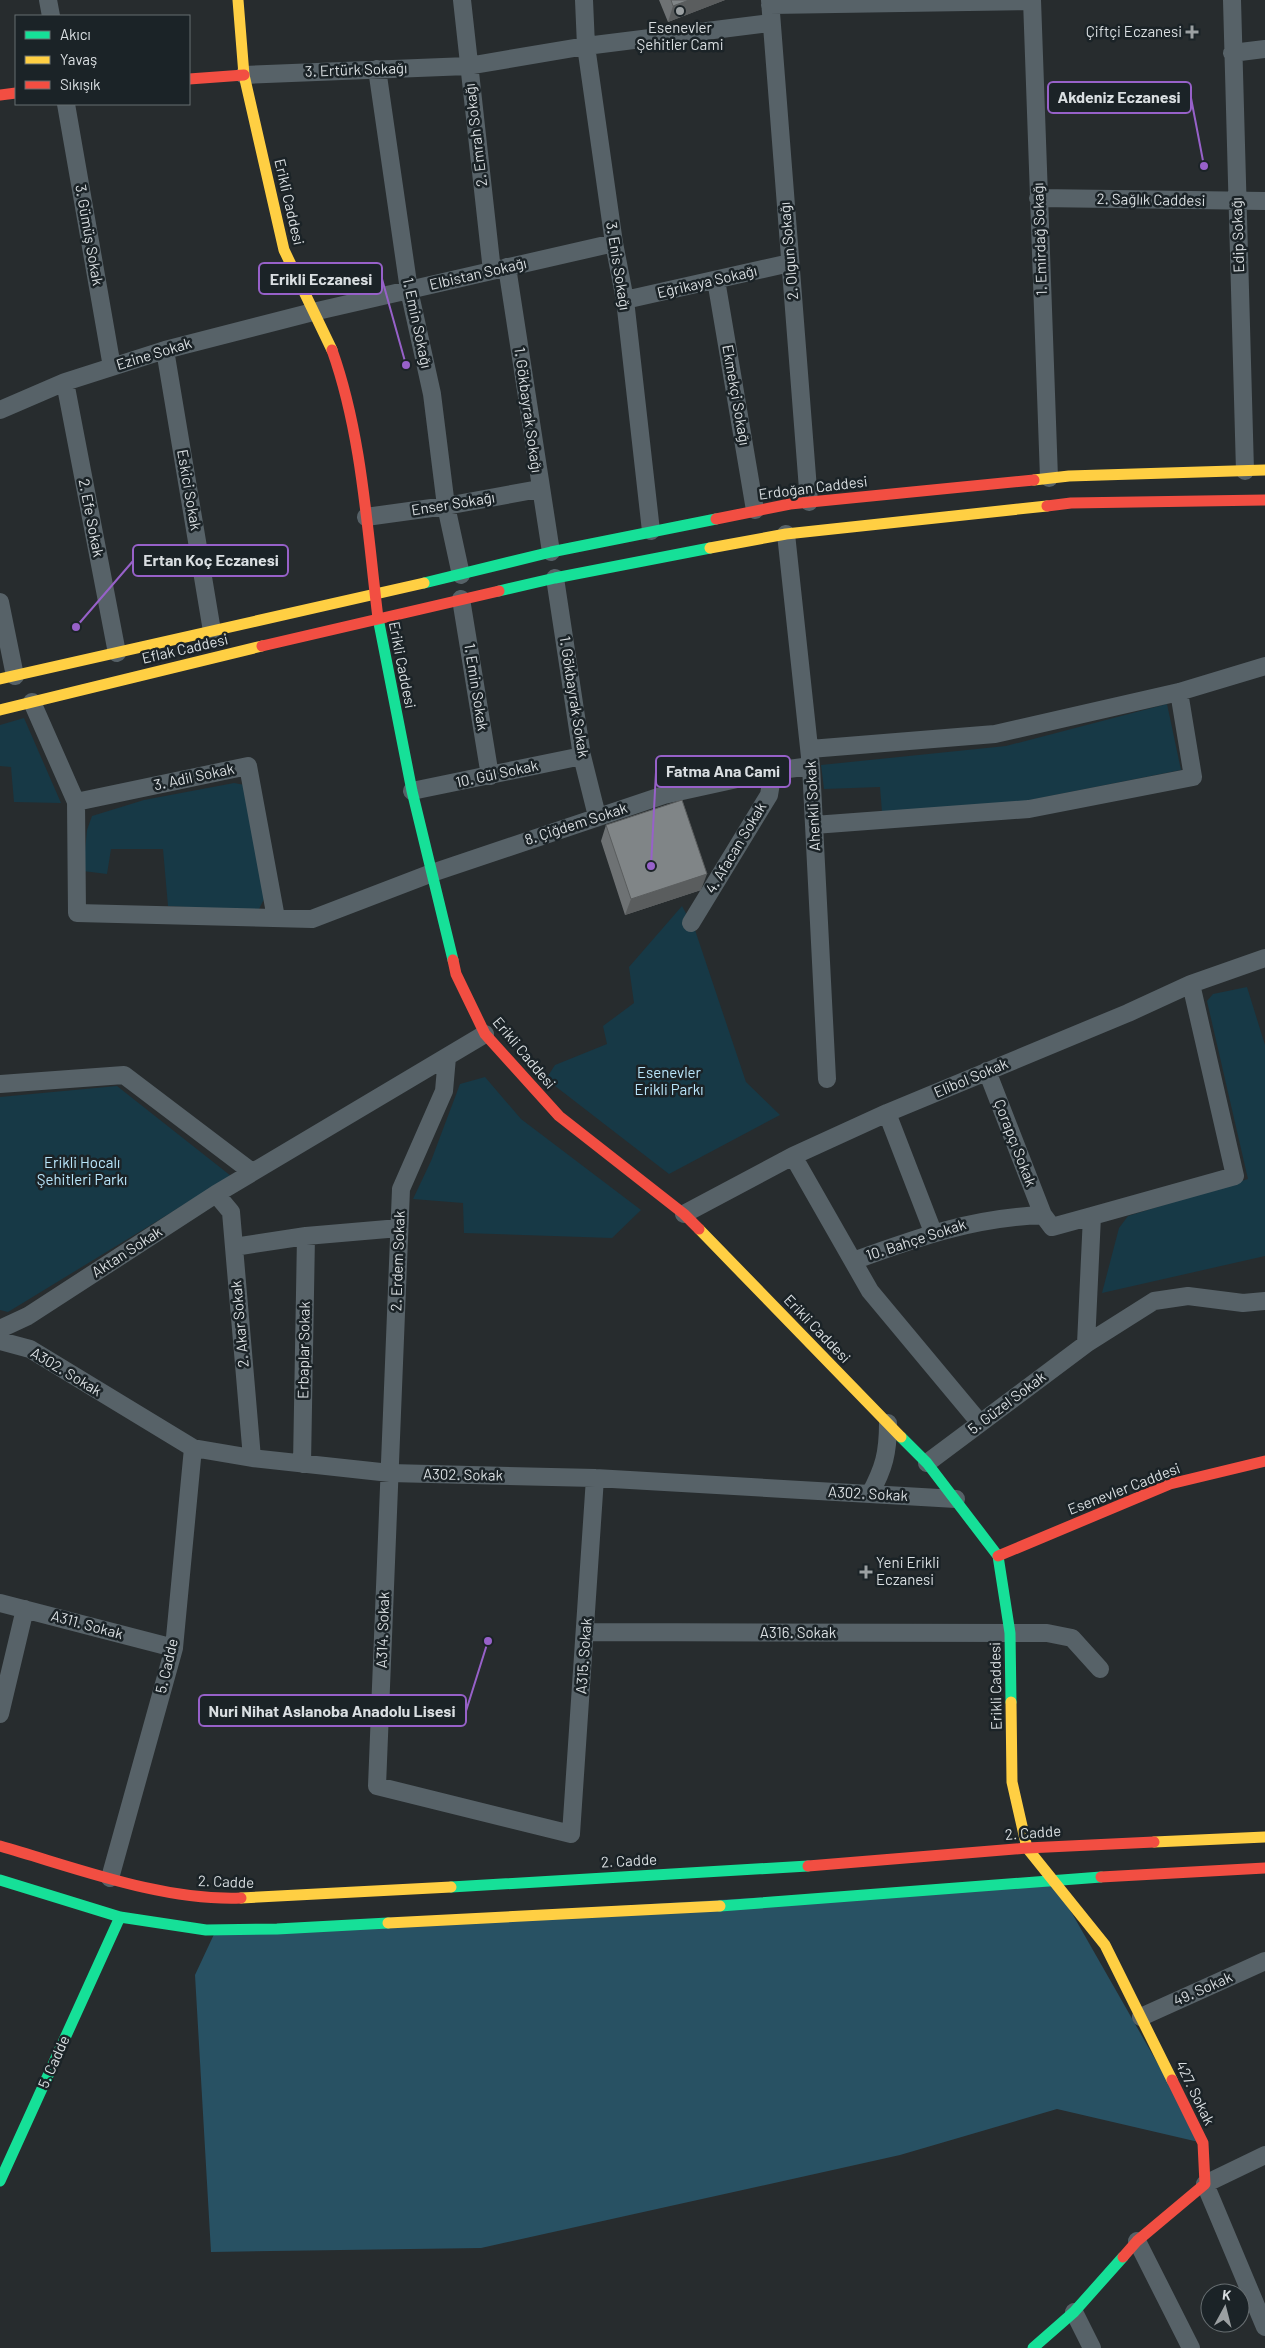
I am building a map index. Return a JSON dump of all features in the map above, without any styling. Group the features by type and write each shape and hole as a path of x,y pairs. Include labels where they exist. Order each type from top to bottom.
{"main road":[{"name":"Erikli Caddesi","path":"238,0 244,74 284,250 328,339 339,370 352,426 366,517 373,594 412,791 456,974 485,1034 559,1116 684,1214 927,1462 998,1556 1010,1634 1012,1782 1026,1848"},
{"path":"190,78 244,74"},
{"path":"0,95 15,93"},
{"name":"Erdoğan Caddesi","path":"373,594 461,575 550,552 756,510 809,502 1049,478 1265,470"},
{"path":"378,620 555,578 786,534 1070,504 1265,500"},
{"name":"Eflak Caddesi","path":"7,677 373,594"},
{"name":"Eflak Caddesi","path":"0,710 378,620"},
{"name":"Esenevler Caddesi","path":"998,1556 1170,1484 1265,1461"},
{"name":"2. Cadde","path":"0,1846 164,1892 216,1899 288,1897 866,1862 1026,1848 1265,1837"},
{"name":"427. Sokak","path":"1026,1848 1104,1945 1203,2143 1205,2184"},
{"path":"0,1880 120,1917 206,1930 277,1929 789,1902 1053,1880 1265,1868"},
{"name":"5. Cadde","path":"0,2181 6,2154 120,1917"},
{"path":"1033,2348 1074,2312 1137,2241 1205,2184"}],"street":[{"path":"48,0 51,15"},
{"name":"2. Emrah Sokağı","path":"462,0 468,66 500,269"},
{"name":"3. Enis Sokağı","path":"584,0 586,46 614,243 625,300 651,531"},
{"name":"3. Ertürk Sokağı","path":"244,74 468,66 586,46 770,9 1032,0"},
{"name":"1. Emirdağ Sokağı","path":"1032,0 1049,478"},
{"name":"Edip Sokağı","path":"1232,0 1245,471"},
{"name":"2. Olgun Sokağı","path":"770,9 809,502"},
{"path":"1232,53 1265,49"},
{"name":"1. Emin Sokağı","path":"378,70 409,290 432,394 446,506 461,575"},
{"name":"3. Gümüş Sokak","path":"66,105 112,367"},
{"name":"2. Sağlık Caddesi","path":"1038,198 1265,201"},
{"name":"Elbistan Sokağı","path":"313,312 614,243"},
{"name":"Eğrikaya Sokağı","path":"625,300 790,263"},
{"name":"1. Gökbayrak Sokağı","path":"500,269 550,552"},
{"name":"Ekmekçi Sokağı","path":"716,280 756,510"},
{"name":"Ezine Sokak","path":"0,410 65,382 165,350 313,312"},
{"name":"Eskici Sokak","path":"165,350 212,631"},
{"name":"2. Efe Sokak","path":"65,382 117,652"},
{"name":"Enser Sokağı","path":"366,517 446,506 539,489"},
{"name":"Ahenkli Sokak","path":"786,534 811,757 827,1079"},
{"name":"1. Gökbayrak Sokak","path":"555,578 582,756 597,816"},
{"name":"1. Emin Sokak","path":"461,599 490,776"},
{"path":"0,602 7,677"},
{"name":"8. Çiğdem Sokak","path":"432,873 664,795 773,771 811,757 995,734 1179,692 1265,666"},
{"path":"814,825 1029,809 1193,777 1179,692"},
{"path":"32,702 76,802 77,913 312,919 432,873"},
{"name":"10. Gül Sokak","path":"412,791 582,756"},
{"name":"3. Adil Sokak","path":"76,802 248,766 276,918"},
{"name":"4. Afacan Sokak","path":"691,923 769,795 773,771"},
{"name":"Elibol Sokak","path":"684,1214 793,1156 887,1114 1128,1013 1191,984 1265,958"},
{"path":"1043,1214 1052,1227 1235,1176 1191,984"},
{"name":"Aktan Sokak","path":"0,1329 28,1316 216,1194 485,1034"},
{"name":"2. Erdem Sokak","path":"390,1473 401,1189 444,1091 447,1057"},
{"name":"Çorapçı Sokak","path":"987,1071 1043,1214"},
{"path":"0,1084 124,1075 252,1172"},
{"path":"887,1114 933,1232"},
{"name":"10. Bahçe Sokak","path":"793,1156 870,1290 980,1423"},
{"name":"2. Akar Sokak","path":"216,1194 231,1212 252,1458"},
{"name":"10. Bahçe Sokak","path":"853,1261 933,1232 1005,1216 1043,1214"},
{"path":"1086,1344 1092,1216"},
{"path":"234,1247 306,1236 400,1228"},
{"name":"Erbaplar Sokak","path":"302,1464 306,1236"},
{"name":"5. Güzel Sokak","path":"927,1462 1086,1344 1154,1301 1188,1296 1243,1303 1265,1301"},
{"name":"A302. Sokak","path":"0,1341 30,1349 193,1448 252,1458 390,1473 595,1478 956,1499"},
{"path":"870,1494 883,1471 888,1449 888,1423"},
{"name":"5. Cadde","path":"110,1878 174,1648 193,1448"},
{"name":"A314. Sokak","path":"390,1473 377,1786 571,1834"},
{"name":"A315. Sokak","path":"571,1834 595,1478"},
{"name":"A311. Sokak","path":"0,1603 174,1648"},
{"path":"0,1714 25,1610"},
{"name":"A316. Sokak","path":"586,1632 1047,1633 1072,1638 1100,1669"},
{"name":"49. Sokak","path":"1141,2017 1265,1961"},
{"path":"1265,2156 1205,2184 1265,2327"},
{"path":"1137,2241 1191,2348"},
{"path":"1074,2312 1092,2348"}],"green space":[{"path":"1167,704 1181,770 1025,801 882,812 880,787 824,789 821,765 1006,746"},
{"path":"24,718 61,803 14,802 11,767 0,766 0,725"},
{"path":"234,783 245,785 265,897 258,911 168,906 163,849 111,849 107,874 83,871 87,830 92,816 144,800"},
{"name":"Esenevler Erikli Parkı","path":"682,906 695,930 746,1082 780,1115 669,1174 546,1079 555,1065 607,1044 603,1026 634,1003 629,967"},
{"path":"1247,987 1265,1045 1265,1256 1102,1293 1119,1228 1128,1216 1248,1179 1207,1001 1213,994"},
{"path":"485,1077 521,1119 641,1210 612,1238 464,1233 463,1203 413,1199 431,1161 460,1084"},
{"name":"Erikli Hocalı Şehitleri Parkı","path":"117,1086 231,1176 8,1312 0,1310 0,1097"}],"shaded area":[{"path":"1053,1880 1203,2143 1057,2109 900,2155 481,2248 211,2252 195,1975 216,1930"}],"building":[{"path":"671,0 689,0 673,6"},
{"path":"682,800 707,874 631,899 606,825"}],"traffic: fast":[{"path":"424,583 551,552 716,519"},
{"path":"499,591 555,578 710,548"},
{"path":"378,618 412,791 453,960"},
{"path":"901,1437 927,1463 998,1556 1010,1633 1011,1702"},
{"path":"451,1887 808,1866"},
{"path":"720,1906 1101,1877"},
{"path":"0,1880 120,1917 206,1930 277,1929 388,1923"},
{"path":"0,2181 120,1917"},
{"path":"1033,2348 1074,2312 1123,2257"}],"traffic: slow":[{"path":"238,0 244,75 284,250 332,350"},
{"path":"1034,480 1069,476 1265,470"},
{"path":"710,548 786,534 1047,506"},
{"path":"0,679 424,583"},
{"path":"0,710 262,646"},
{"path":"699,1229 901,1437"},
{"path":"1011,1702 1012,1782 1027,1848 1105,1945 1172,2080"},
{"path":"1154,1842 1265,1837"},
{"path":"241,1898 451,1887"},
{"path":"388,1923 720,1906"}],"traffic: jam":[{"path":"190,79 244,75"},
{"path":"0,95 15,93"},
{"path":"332,350 342,382 357,448 367,516 378,618"},
{"path":"716,519 790,504 1034,480"},
{"path":"1047,506 1071,503 1265,500"},
{"path":"262,646 499,591"},
{"path":"453,960 456,974 485,1034 559,1116 684,1214 699,1229"},
{"path":"998,1556 1170,1484 1265,1461"},
{"path":"808,1866 1027,1848 1154,1842"},
{"path":"0,1846 150,1889 211,1898 241,1898"},
{"path":"1101,1877 1265,1868"},
{"path":"1123,2257 1137,2241 1205,2184 1203,2143 1172,2080"}],"place":[{"name":"Esenevler Şehitler Cami","path":"680,11"},
{"name":"Çiftçi Eczanesi","path":"1192,32"},
{"name":"Akdeniz Eczanesi","path":"1204,166"},
{"name":"Erikli Eczanesi","path":"406,365"},
{"name":"Ertan Koç Eczanesi","path":"76,627"},
{"name":"Fatma Ana Cami","path":"651,866"},
{"name":"Yeni Erikli Eczanesi","path":"866,1572"},
{"name":"Nuri Nihat Aslanoba Anadolu Lisesi","path":"488,1641"}]}
